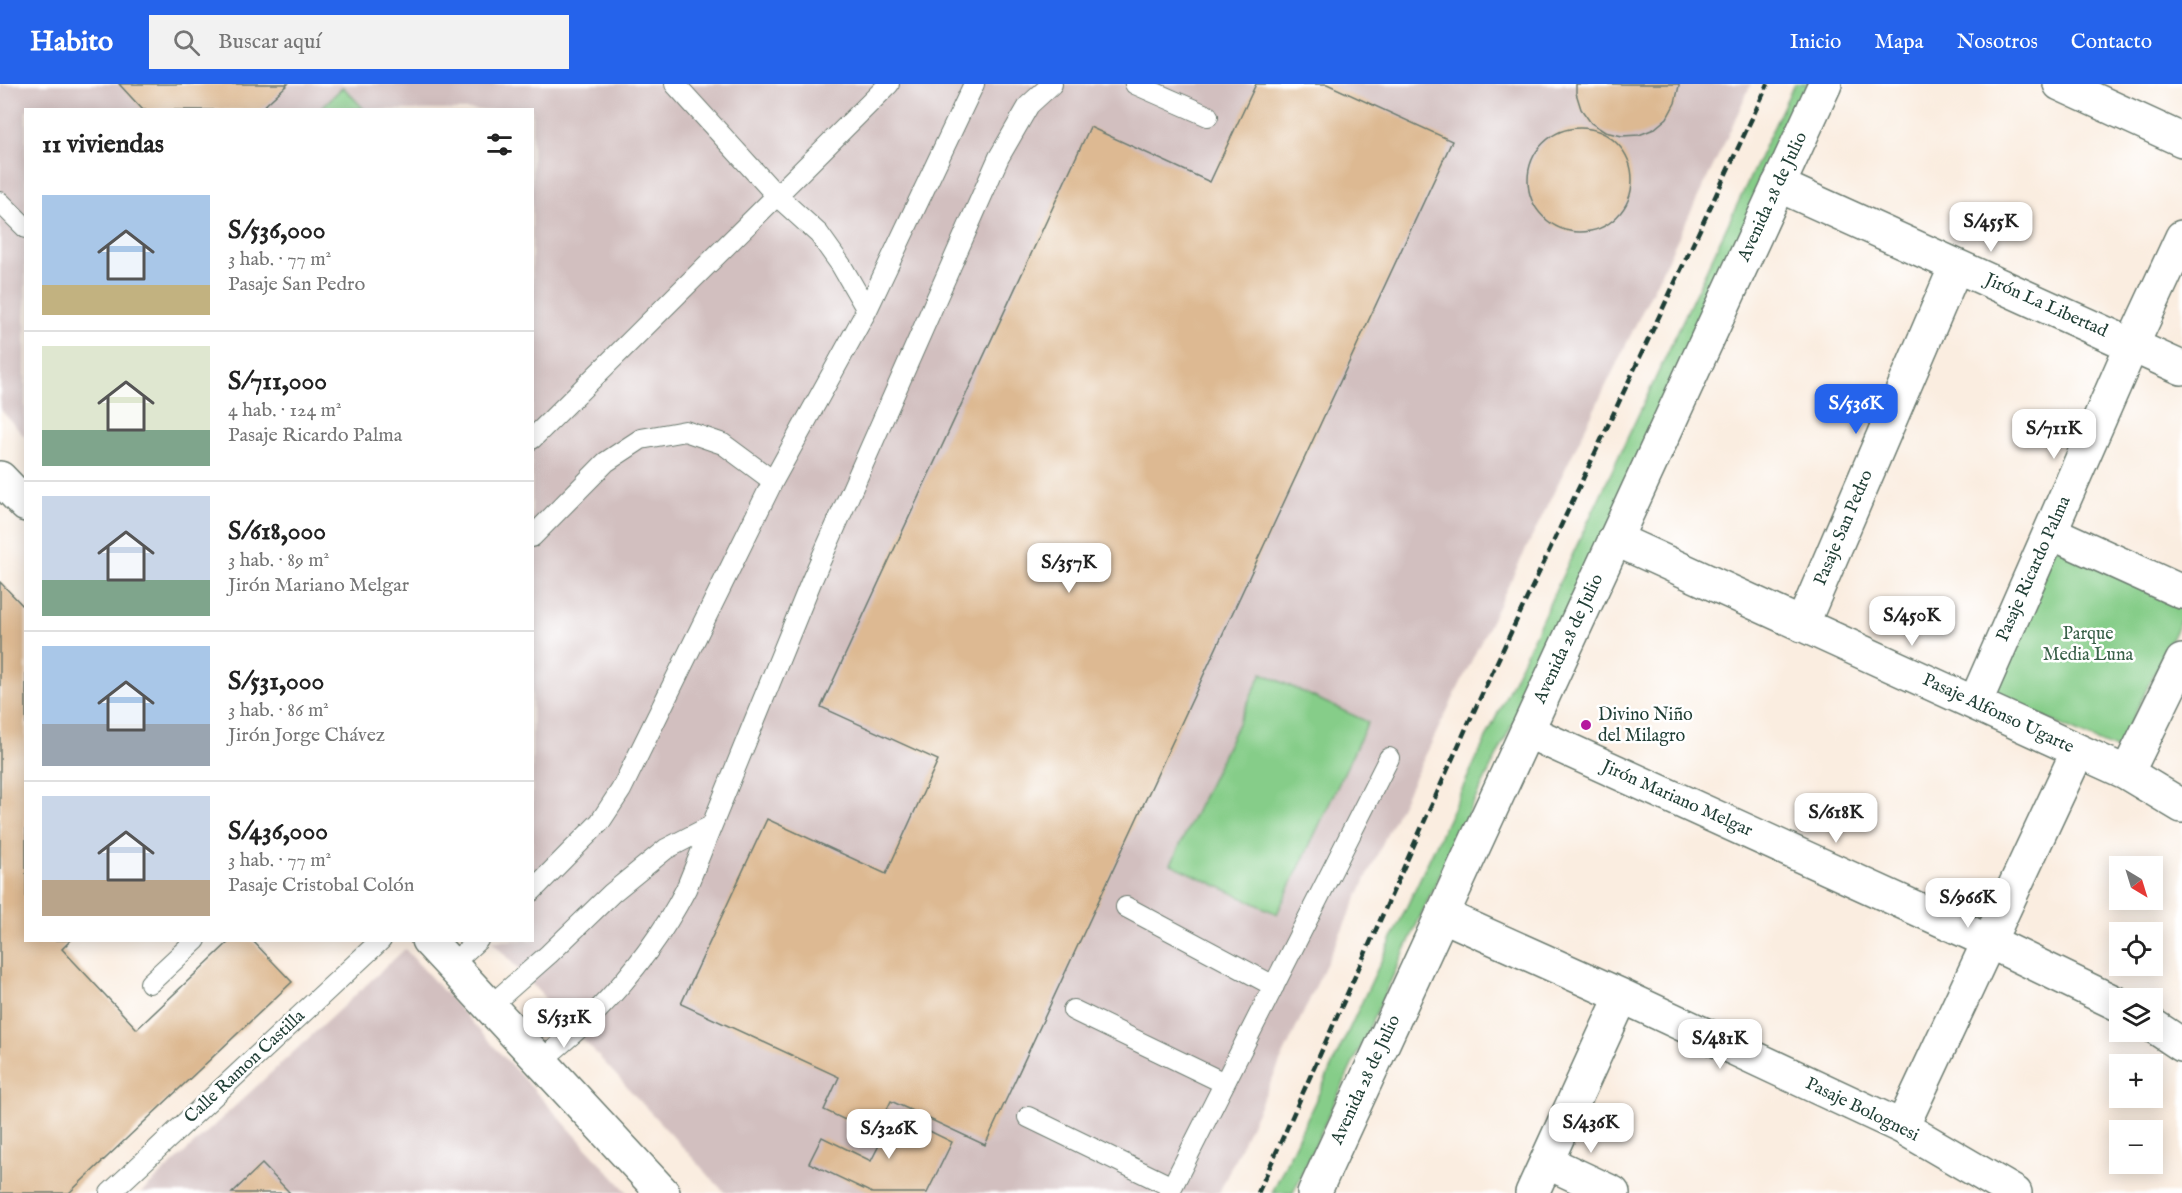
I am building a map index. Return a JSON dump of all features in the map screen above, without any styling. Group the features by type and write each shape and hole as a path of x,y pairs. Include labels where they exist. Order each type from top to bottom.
{"street":[{"name":"Avenida 28 de Julio","path":"1314,1193 1825,84"},
{"path":"2060,84 2182,140"},
{"name":"Jirón La Libertad","path":"1778,185 2182,368"},
{"name":"Pasaje Ricardo Palma","path":"1975,704 2132,345 2182,237"},
{"name":"Pasaje San Pedro","path":"1802,625 1956,266"},
{"path":"2050,532 2182,592"},
{"name":"Pasaje Alfonso Ugarte","path":"1615,539 2127,773 2182,806"},
{"path":"2127,773 2182,661"},
{"name":"Jirón Mariano Melgar","path":"1527,731 1990,942 2109,1000"},
{"path":"1902,1127 2078,751"},
{"name":"Pasaje Bolognesi","path":"1442,915 1902,1127 2015,1193"},
{"path":"430,942 663,1193"},
{"path":"1532,1193 1622,996"},
{"path":"2163,1032 2182,1045"},
{"path":"1547,1162 1613,1193"}],"lane":[{"path":"675,84 776,195 819,234 841,265 867,310"},
{"path":"534,437 889,84"},
{"path":"534,889 600,822 621,790 773,482 867,310 974,84"},
{"path":"541,1061 602,1006 672,918 686,890 811,582 999,157 1029,105 1052,84"},
{"path":"1135,84 1208,116"},
{"path":"0,202 24,226"},
{"path":"534,535 606,462 641,440 685,431 723,444 773,482"},
{"path":"1028,1117 1171,1190 1389,758"},
{"path":"490,1006 549,954 612,893 666,849 711,826"},
{"path":"1126,907 1274,986"},
{"path":"150,983 194,942"},
{"name":"Calle Ramon Castilla","path":"110,1193 379,942"},
{"path":"451,965 476,942"},
{"path":"1073,1011 1224,1083"}],"shaded area":[{"path":"0,84 1751,84 1724,144 1386,836 1219,1193 725,1193 493,942 534,942 534,108 24,108 24,436 0,409"},
{"path":"405,949 628,1193 141,1193"}],"green space":[{"path":"1794,84 1808,84 1665,417 1464,822 1293,1193 1272,1193"},
{"path":"343,87 363,108 321,108"},
{"name":"Parque Media Luna","path":"2055,546 2182,609 2182,617 2117,750 1987,692"},
{"path":"1262,673 1368,722 1277,914 1171,864"}],"building":[{"path":"119,84 288,84 262,108 141,108"},
{"path":"1256,84 1327,84 1452,141 985,1145 891,1101 875,1134 824,1110 839,1077 681,1004 767,819 886,874 938,760 821,707 1090,127 1210,182"},
{"path":"1576,84 1679,84 1679,86 1675,103 1667,118 1654,129 1639,135 1622,136 1605,132 1591,123 1581,109"},
{"path":"1580,128 1600,132 1617,143 1628,160 1632,180 1628,200 1617,217 1600,228 1580,232 1560,228 1543,217 1532,200 1528,180 1532,160 1543,143 1560,132"},
{"path":"0,582 24,607 24,942 69,942 62,949 137,1029 229,942 254,942 292,982 69,1193 0,1193"},
{"path":"895,1114 952,1142 927,1193 872,1193 809,1163 822,1137 871,1161"},
{"path":"262,1164 290,1193 232,1193"}],"railway":[{"path":"1258,1193 1468,724 1768,84"}],"place":[{"name":"Divino Niño del Milagro","path":"1586,725"}]}
